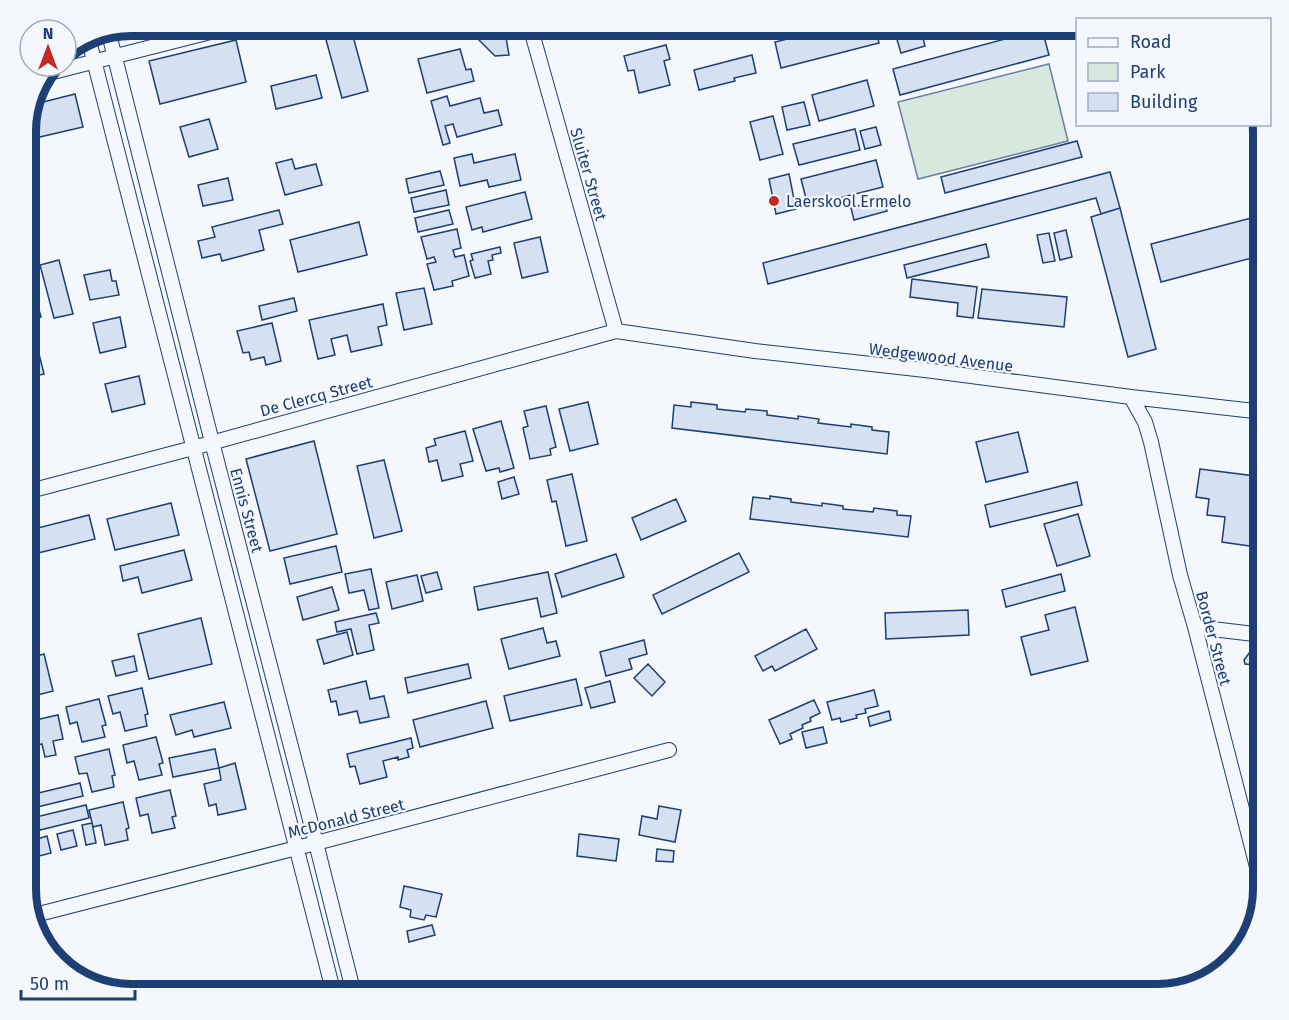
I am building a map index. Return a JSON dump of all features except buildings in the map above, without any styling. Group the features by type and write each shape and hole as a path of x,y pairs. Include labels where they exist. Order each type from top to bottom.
{"street":[{"path":"78,65 194,36"},
{"name":"Sluiter Street","path":"533,36 616,331"},
{"name":"Ennis Street","path":"110,39 351,984"},
{"path":"90,46 332,984"},
{"name":"Wedgewood Avenue","path":"616,331 755,351 1253,411"},
{"name":"De Clercq Street","path":"36,489 616,331"},
{"name":"Border Street","path":"1131,397 1145,422 1151,442 1180,575 1253,851"},
{"path":"1195,627 1253,634"},
{"name":"McDonald Street","path":"39,914 669,750"}],"green space":[{"path":"1049,64 1068,141 918,179 898,102"}],"place":[{"name":"Laerskool Ermelo","path":"774,201"}]}
